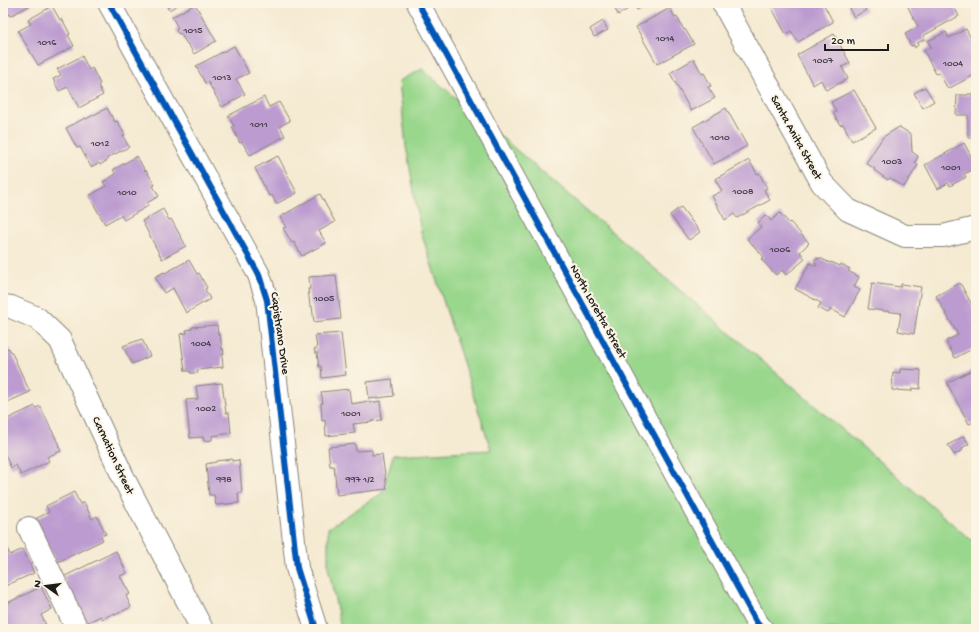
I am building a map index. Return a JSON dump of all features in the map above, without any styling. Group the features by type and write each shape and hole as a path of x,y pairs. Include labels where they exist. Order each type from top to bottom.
{"street":[{"name":"Capistrano Drive","path":"109,3 260,275 267,300 298,568 316,629"},
{"name":"North Loretta Street","path":"418,3 756,623 762,629"},
{"name":"Santa Anita Street","path":"723,3 822,183 848,210 905,236 943,236 976,228"},
{"name":"Carnation Street","path":"3,306 11,307 37,318 60,340 195,627"},
{"path":"29,528 77,629"}],"green space":[{"path":"422,69 976,543 976,629 343,629 340,623 328,567 328,528 382,493 393,455 491,450 421,232 406,146 399,81"}],"building":[{"path":"3,3 30,3 31,5 10,16"},
{"path":"165,3 181,3 169,10"},
{"path":"612,3 625,3 628,9 618,15"},
{"path":"633,3 650,3 637,10"},
{"path":"769,3 823,3 833,22 798,42 791,31 786,34"},
{"path":"848,3 862,3 866,10 854,17 849,9"},
{"path":"906,3 952,3 959,16 923,36 925,39 917,43 918,45 915,48 914,45 911,46 905,34 918,27"},
{"path":"195,4 216,41 194,54 180,33 178,34 176,30 178,28 172,17"},
{"path":"52,6 60,20 62,19 70,34 68,35 74,46 38,65 18,31 31,24 28,20"},
{"path":"670,8 675,18 677,17 694,44 657,64 636,27"},
{"path":"603,21 608,30 594,37 590,29"},
{"path":"966,29 974,44 976,43 976,74 948,89 939,73 936,74 924,51 931,47 928,41 946,32 949,38"},
{"path":"834,34 850,63 842,67 848,79 826,90 821,80 813,85 797,55"},
{"path":"234,46 249,73 236,79 245,94 222,107 208,82 205,83 196,66"},
{"path":"82,56 89,70 92,68 100,84 98,85 103,95 79,108 68,87 59,91 53,79 61,75 57,69"},
{"path":"694,59 702,74 704,73 711,86 708,87 715,98 691,111 670,73"},
{"path":"925,87 934,101 923,108 914,93"},
{"path":"854,90 876,128 852,141 843,124 840,125 833,113 836,112 831,102"},
{"path":"976,94 976,138 968,138 968,115 956,115 957,95"},
{"path":"264,97 269,107 279,102 290,121 280,126 285,136 250,155 242,142 240,143 232,127 234,126 228,116"},
{"path":"107,108 125,135 123,136 129,147 107,158 108,160 100,165 99,163 91,167 80,147 77,148 66,128"},
{"path":"726,108 747,146 714,164 693,127"},
{"path":"899,127 911,134 912,152 918,156 915,163 918,165 904,187 890,178 888,180 866,163 883,137"},
{"path":"964,143 976,165 976,168 964,174 966,177 950,186 948,183 938,189 925,165"},
{"path":"137,156 155,185 153,186 159,196 147,203 148,206 124,220 121,215 105,224 89,196 106,186 103,182 116,174 113,170"},
{"path":"278,156 297,193 276,204 272,195 269,196 255,168"},
{"path":"749,160 757,174 759,173 767,188 764,190 770,200 737,218 734,214 725,220 712,196 722,191 715,179"},
{"path":"320,194 335,222 319,231 326,243 302,256 294,242 292,243 283,228 286,227 280,217"},
{"path":"681,207 700,232 689,240 670,215"},
{"path":"163,209 169,220 171,219 186,246 162,259 142,221"},
{"path":"780,213 809,243 800,252 805,259 786,275 782,270 776,275 761,259 764,257 747,239 761,227 758,223 766,215 771,221"},
{"path":"817,258 840,266 841,264 850,269 848,271 859,277 854,287 860,290 845,317 831,309 828,313 818,308 821,303 795,289 810,263 816,266 817,264 814,263"},
{"path":"189,260 197,274 199,273 207,288 205,289 210,299 186,313 173,288 164,293 155,277"},
{"path":"336,275 341,319 314,322 308,289 310,289 309,277"},
{"path":"872,283 901,287 901,284 921,287 914,334 898,331 901,313 868,309"},
{"path":"960,283 976,312 976,347 955,358 946,341 958,335 936,296"},
{"path":"217,325 218,335 220,335 224,354 222,354 223,367 197,370 198,373 190,373 190,371 185,371 180,334 187,333 186,330 192,329 192,327"},
{"path":"341,333 346,375 322,378 321,366 319,367 317,353 315,353 314,349 317,348 315,335"},
{"path":"142,339 150,356 132,364 123,346"},
{"path":"9,348 30,392 3,404 3,350"},
{"path":"900,369 921,370 920,389 912,388 912,391 892,390 893,372 900,373"},
{"path":"976,369 976,421 969,424 947,383"},
{"path":"392,379 394,396 369,399 367,382"},
{"path":"222,383 226,413 229,413 231,433 212,436 212,440 204,441 203,437 190,438 186,400 198,399 196,386"},
{"path":"349,389 351,404 380,401 382,420 353,424 355,433 326,436 325,420 322,421 321,403 323,403 321,392"},
{"path":"35,406 36,408 40,406 61,451 47,457 49,461 21,475 16,465 11,468 3,450 3,421"},
{"path":"964,436 969,444 962,448 963,450 954,455 948,445"},
{"path":"355,444 356,451 372,450 372,455 382,454 387,489 337,495 334,466 330,466 328,447"},
{"path":"232,459 232,461 239,460 242,493 238,493 239,503 216,505 214,495 209,495 206,464"},
{"path":"74,492 80,504 84,502 92,519 97,516 106,534 101,536 103,540 56,563 35,519 49,512 46,506"},
{"path":"3,540 10,555 23,549 34,573 3,587"},
{"path":"116,551 127,573 120,576 130,594 126,596 131,607 115,615 114,613 102,619 101,616 86,623 63,577"},
{"path":"41,587 52,609 41,615 48,629 3,629 3,605"}],"cycle path":[{"path":"109,3 259,275 267,300 297,568 316,629"},
{"path":"418,3 757,623 762,629"}]}
